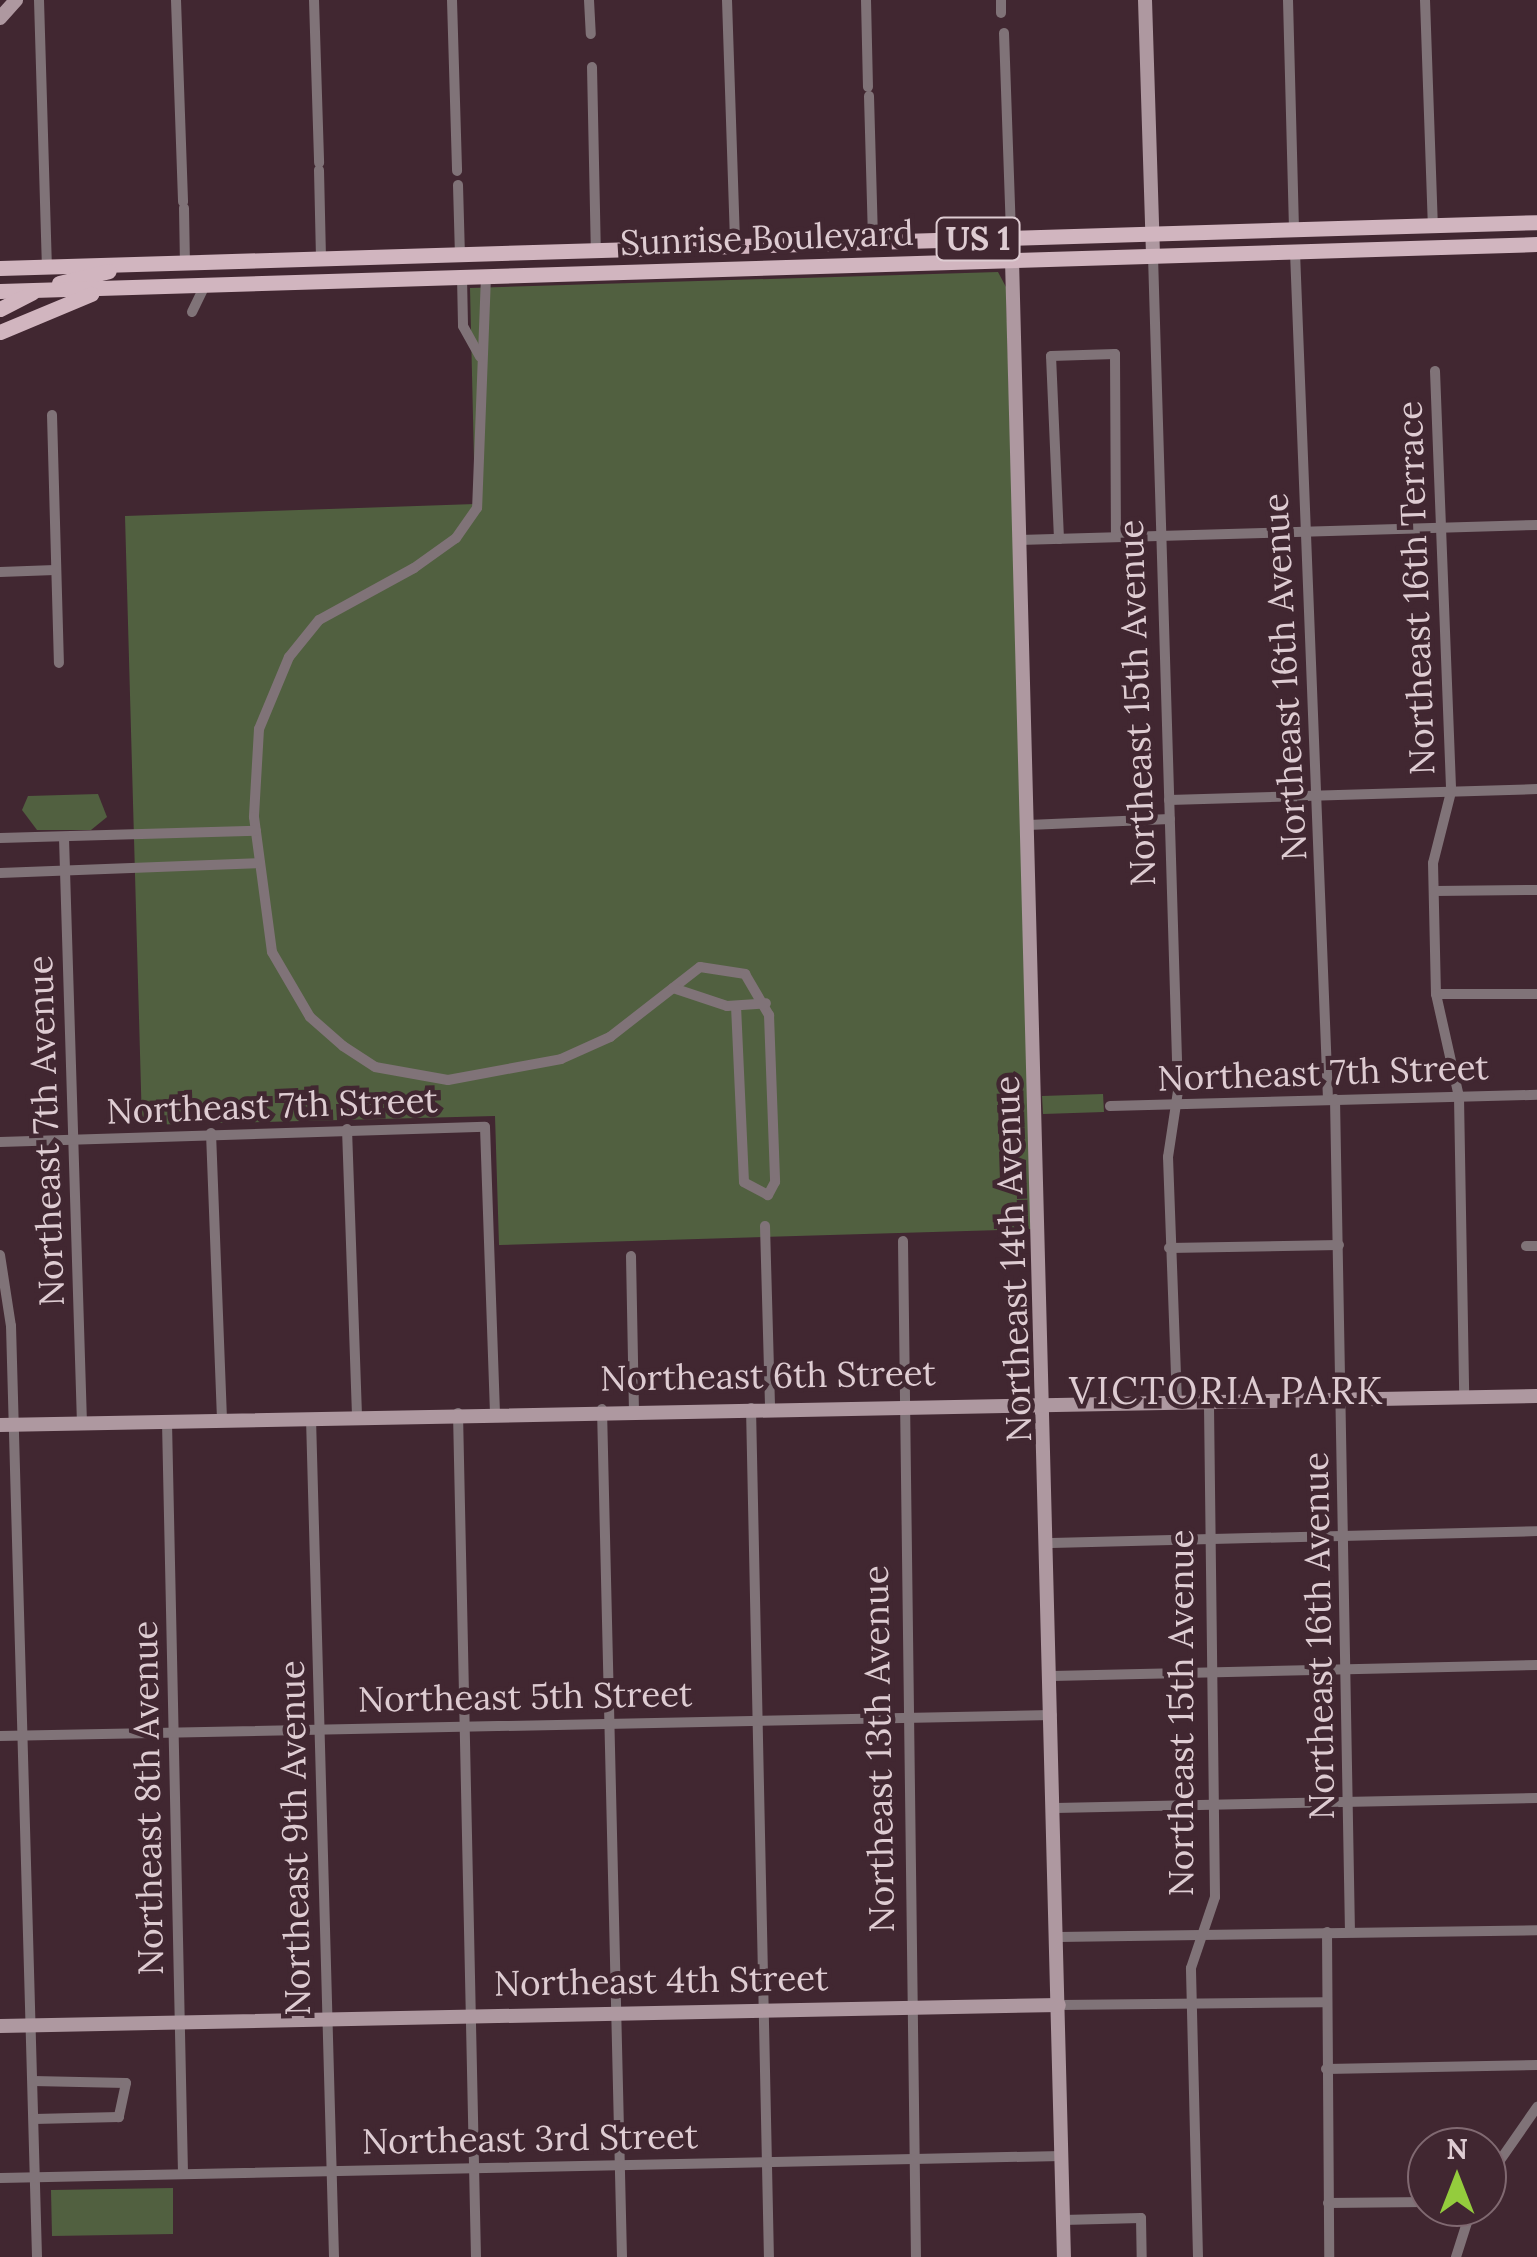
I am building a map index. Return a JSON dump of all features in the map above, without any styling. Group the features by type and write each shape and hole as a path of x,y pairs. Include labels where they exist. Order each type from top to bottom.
{"main road":[{"name":"Sunrise Boulevard","path":"142,264 1537,222"},
{"path":"1432,248 1457,224"},
{"name":"Sunrise Boulevard","path":"40,290 1537,244"},
{"path":"701,270 735,246"},
{"path":"462,278 495,254"},
{"path":"323,282 354,258"},
{"path":"0,268 142,264"},
{"path":"0,308 40,290 142,264"},
{"name":"US 1","path":"0,332 120,288"},
{"path":"0,291 40,290"}],"street":[{"path":"0,18 16,0"},
{"path":"39,0 47,265"},
{"path":"176,0 186,263"},
{"path":"314,0 321,260"},
{"path":"452,0 457,172"},
{"path":"589,0 590,34"},
{"path":"728,0 735,246"},
{"path":"866,0 873,242"},
{"path":"1001,0 1001,13"},
{"name":"Northeast 15th Avenue","path":"1145,0 1170,800 1175,1104 1170,1248 1177,1402"},
{"path":"1288,0 1294,230"},
{"path":"1424,0 1433,225"},
{"path":"1004,33 1011,238"},
{"path":"592,68 596,251"},
{"path":"458,185 460,255"},
{"name":"Northeast 16th Avenue","path":"1296,252 1311,766 1323,796 1340,1245 1350,1932"},
{"name":"Northeast 14th Avenue","path":"1012,260 1051,1543 1064,2257"},
{"path":"486,276 477,508 442,548 319,620 289,657 259,729 256,831 267,936 286,984 310,1017 375,1066 448,1080 523,1072 610,1036 695,970 745,974 766,1003 775,1182 768,1195 744,1182 736,1006"},
{"path":"462,278 462,326 480,357"},
{"path":"187,286 190,312 205,285"},
{"path":"1059,539 1051,356 1115,354 1116,537"},
{"name":"Northeast 16th Terrace","path":"1436,370 1450,792 1434,891 1436,994 1458,1096 1464,1398"},
{"path":"52,416 60,662"},
{"path":"1019,540 1537,525"},
{"path":"0,572 55,570"},
{"path":"1170,800 1537,789"},
{"path":"1028,825 1170,819"},
{"path":"0,838 256,831"},
{"name":"Northeast 7th Avenue","path":"64,838 82,1423"},
{"path":"0,872 260,863"},
{"path":"1434,891 1537,890"},
{"path":"694,996 695,970"},
{"path":"673,988 736,1006 766,1003"},
{"path":"1436,994 1537,994"},
{"name":"Northeast 7th Street","path":"1110,1106 1537,1095"},
{"name":"Northeast 7th Street","path":"0,1142 486,1127 496,1412"},
{"path":"347,1129 357,1416"},
{"path":"211,1134 222,1421"},
{"path":"765,1226 770,1404"},
{"name":"Northeast 13th Avenue","path":"904,1241 905,1717 916,2257"},
{"path":"1170,1248 1340,1245"},
{"path":"0,1255 24,1735 37,2257"},
{"path":"631,1256 634,1408"},
{"name":"Northeast 6th Street","path":"7,1425 770,1404 1209,1403 1537,1396"},
{"name":"Northeast 15th Avenue","path":"1198,2257 1191,1968 1216,1897 1209,1403"},
{"path":"751,1405 769,2257"},
{"path":"602,1409 622,2257"},
{"path":"458,1413 476,2257"},
{"name":"Northeast 9th Avenue","path":"311,1418 334,2257"},
{"name":"Northeast 8th Avenue","path":"167,1422 184,2174"},
{"path":"1051,1543 1537,1532"},
{"path":"1052,1676 1537,1665"},
{"name":"Northeast 5th Street","path":"0,1736 1052,1715"},
{"path":"1055,1808 1537,1798"},
{"path":"1058,1937 1537,1930"},
{"path":"1327,1932 1324,2002 1329,2257"},
{"name":"Northeast 4th Street","path":"0,2026 912,2005 1324,2002"},
{"path":"1326,2069 1537,2066"},
{"path":"33,2080 126,2083 118,2117 34,2119"},
{"path":"1507,2150 1537,2107"},
{"name":"Northeast 3rd Street","path":"0,2178 1062,2156"},
{"path":"1328,2203 1407,2202"},
{"path":"1063,2220 1141,2218 1142,2257"},
{"path":"1456,2257 1466,2227"}],"green space":[{"path":"998,272 1006,287 1033,1229 499,1245 495,1116 142,1125 125,516 475,504 470,288"},
{"path":"98,794 107,817 91,830 37,830 22,810 28,796"},
{"path":"1103,1094 1104,1112 1043,1114 1042,1096"},
{"path":"173,2188 173,2234 52,2236 51,2190"}],"district":[{"name":"VICTORIA PARK","path":"1227,1391"}]}
